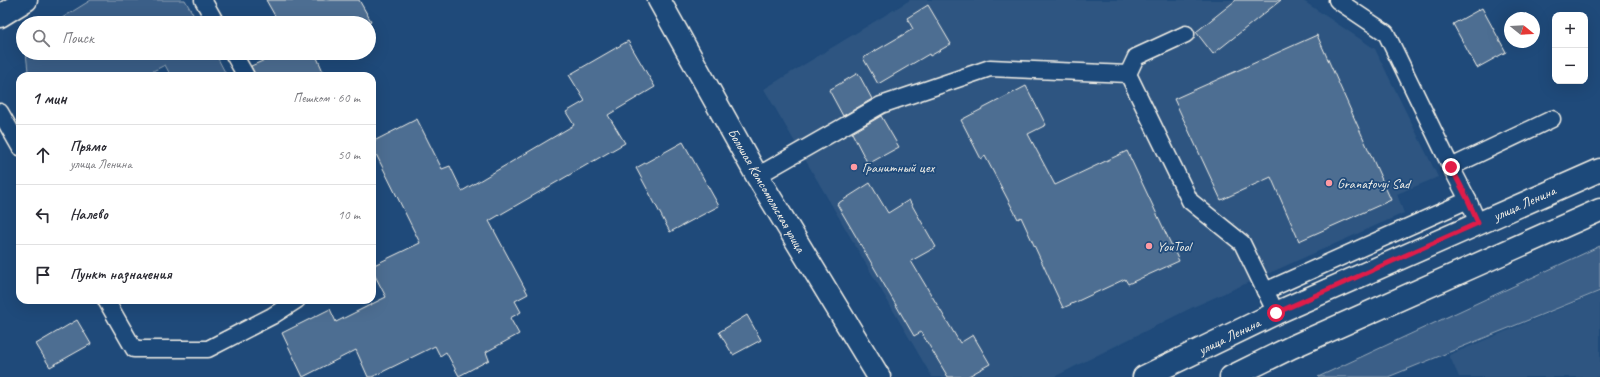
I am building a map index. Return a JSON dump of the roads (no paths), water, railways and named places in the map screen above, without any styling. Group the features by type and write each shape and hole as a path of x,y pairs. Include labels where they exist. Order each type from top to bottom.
{"main road":[{"path":"0,16 26,0"},
{"name":"Большая Комсомольская улица","path":"659,0 757,176 879,377"},
{"name":"улица Ленина","path":"1144,377 1276,313 1600,170"},
{"path":"1231,377 1292,347 1600,210"}],"lane":[{"path":"203,0 212,16"},
{"path":"1337,0 1386,33 1478,223"},
{"path":"1128,74 1136,57 1186,34"},
{"path":"237,60 244,72"},
{"path":"757,176 881,105 990,68 1128,74"},
{"path":"1128,74 1190,201 1242,243 1276,313"},
{"path":"0,112 16,140"},
{"path":"1451,167 1552,119"},
{"path":"1266,291 1468,200"},
{"path":"108,304 134,350 208,349 272,316 291,304"}],"place":[{"name":"Гранитный цех","path":"854,167"},
{"name":"Granatovyi Sad","path":"1329,183"},
{"name":"YouTool","path":"1149,246"}]}
